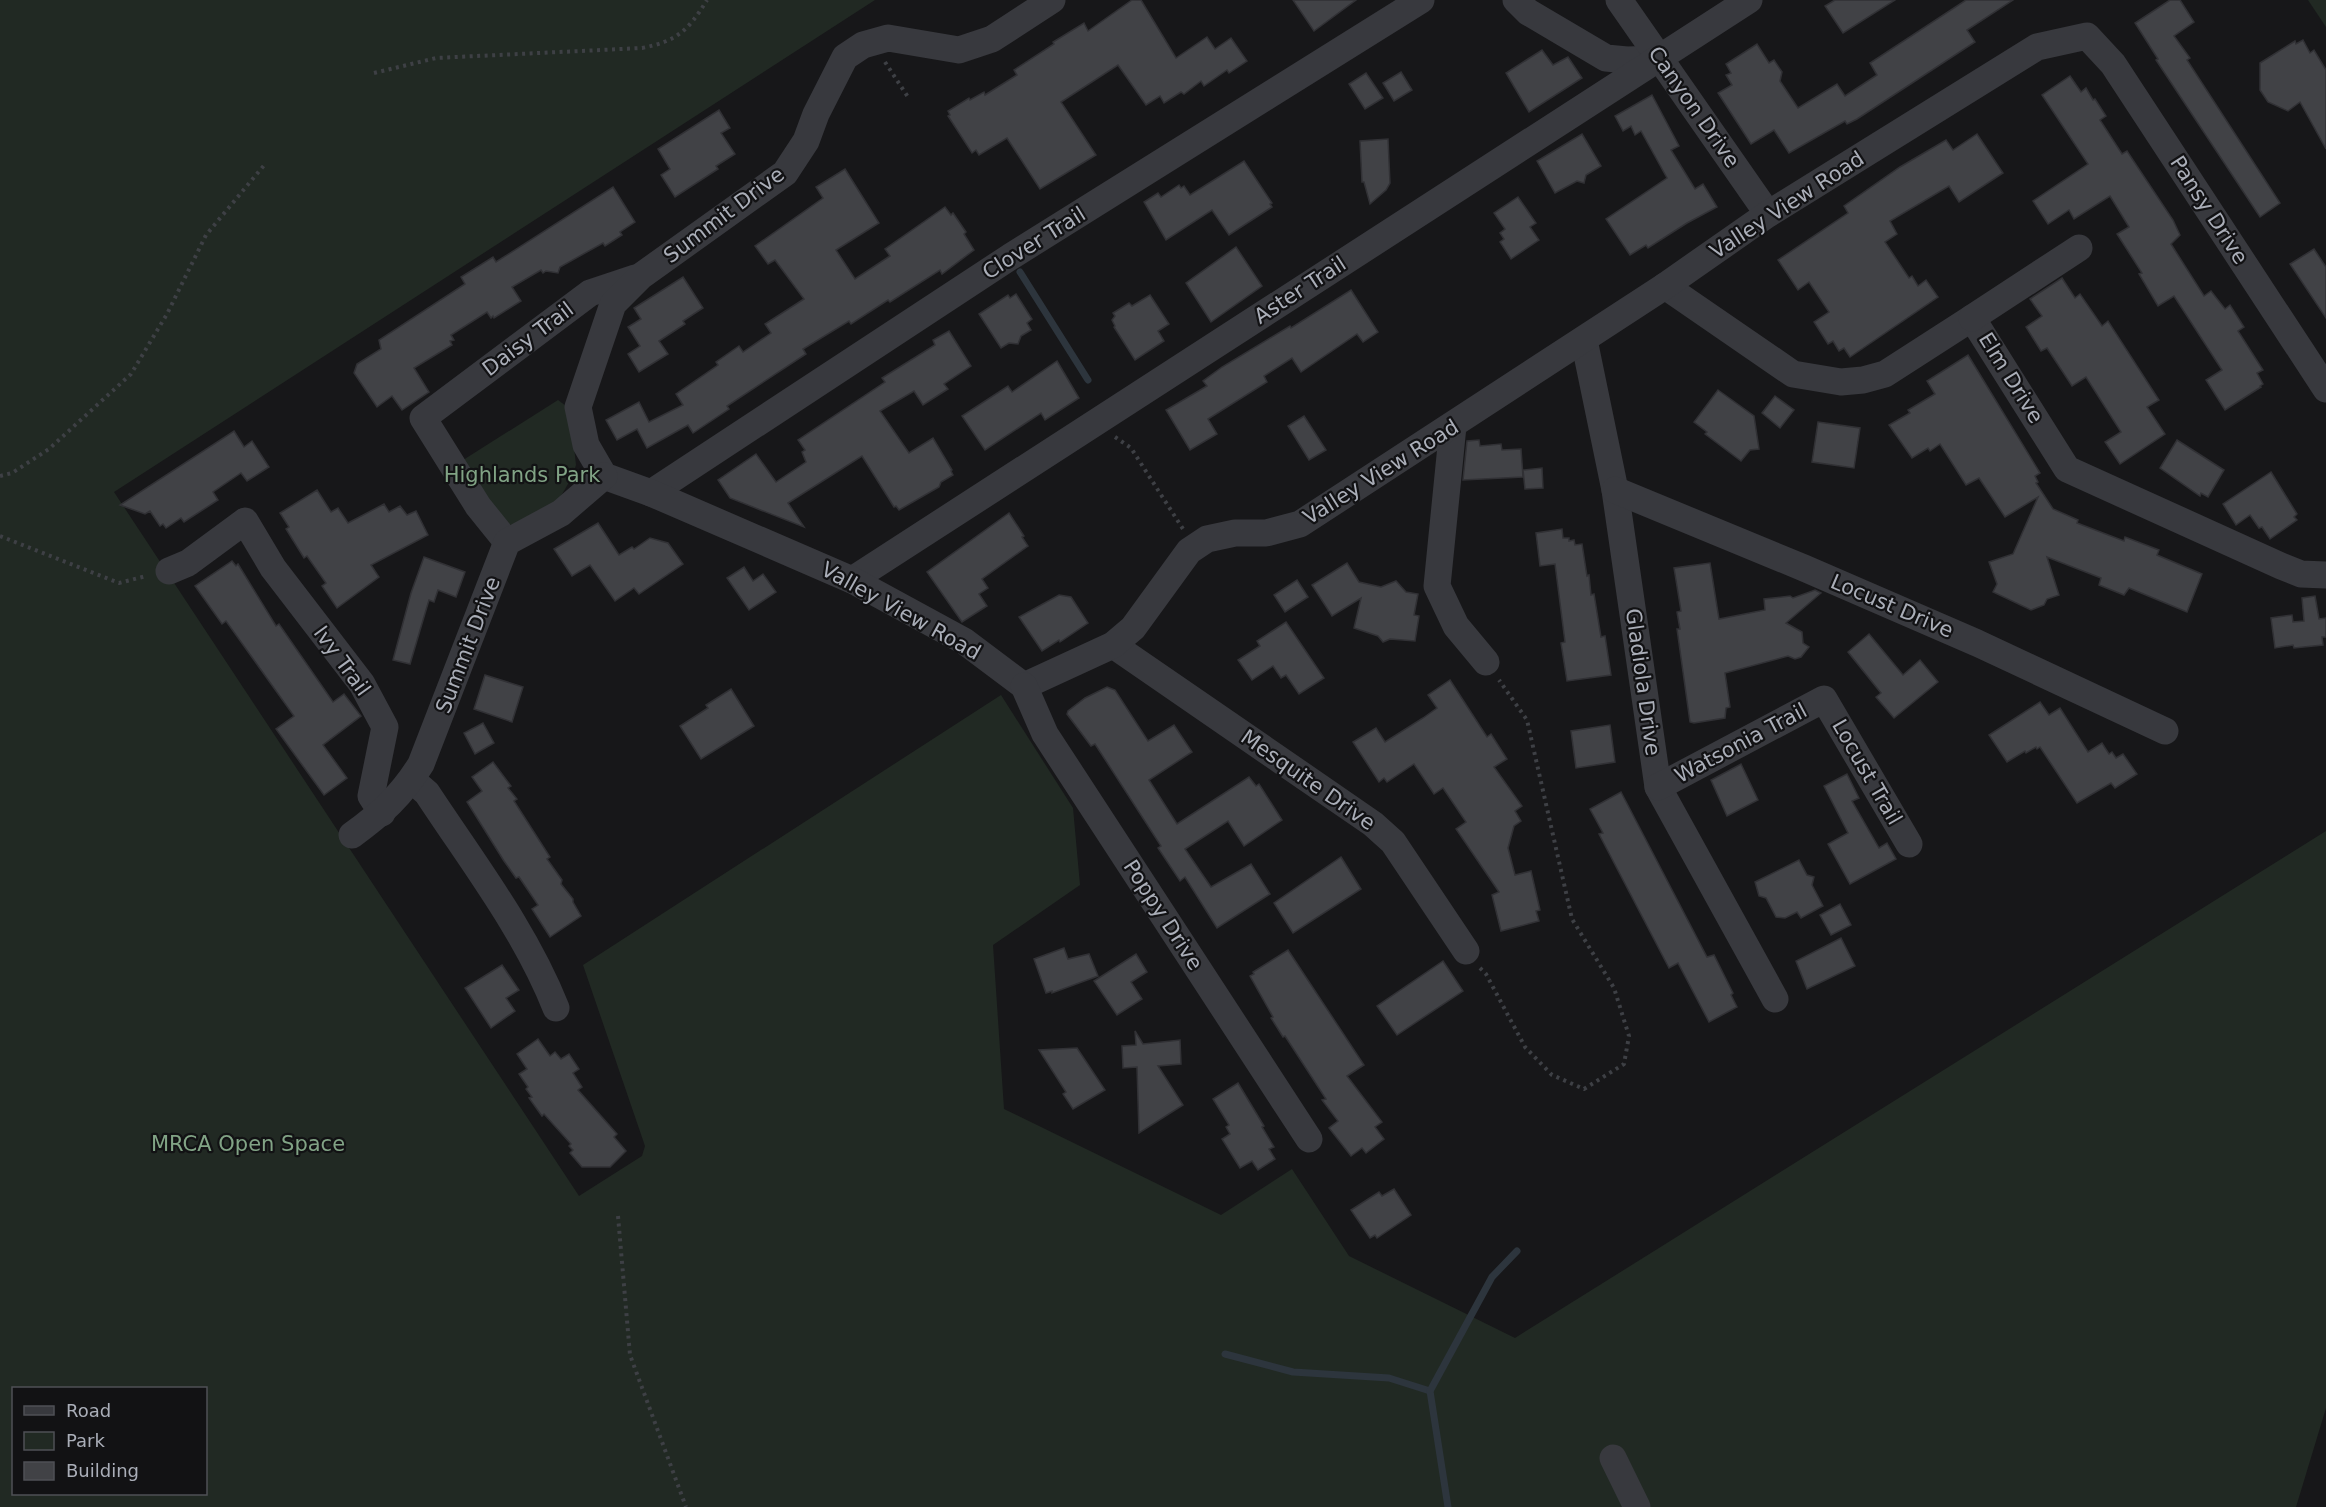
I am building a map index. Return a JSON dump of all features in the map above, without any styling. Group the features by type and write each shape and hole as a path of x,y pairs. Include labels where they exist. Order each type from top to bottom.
{"street":[{"name":"Summit Drive","path":"604,476 586,445 579,407 613,304 641,276 785,173 806,141 816,114 845,57 862,45 888,38 959,50 992,39 1052,0"},
{"name":"Clover Trail","path":"651,494 1010,257 1421,0"},
{"path":"1516,0 1528,12 1606,58 1627,60 1660,58"},
{"name":"Canyon Drive","path":"1619,0 1768,214"},
{"name":"Aster Trail","path":"852,580 1749,0"},
{"name":"Valley View Road","path":"604,476 852,580 964,641 1024,686 1113,645 1133,627 1189,551 1207,539 1266,533 1300,524 1584,340 1768,214 2037,47 2087,36"},
{"name":"Pansy Drive","path":"2087,36 2113,64 2326,389"},
{"path":"1972,318 2079,248"},
{"name":"Daisy Trail","path":"507,542 478,506 423,418 590,293 641,276"},
{"name":"Elm Drive","path":"1665,286 1793,374 1841,382 1863,380 1885,374 1972,318 2067,469 2281,566 2301,574 2326,575"},
{"name":"Gladiola Drive","path":"1584,340 1615,490 1659,787 1775,999"},
{"path":"1453,426 1437,586 1456,626 1486,662"},
{"path":"507,542 561,513 604,476"},
{"name":"Locust Drive","path":"1615,490 1977,643 2165,731"},
{"name":"Ivy Trail","path":"168,571 188,563 245,521 273,568 362,684 385,727 371,796 382,813"},
{"name":"Summit Drive","path":"352,835 382,813 412,780 421,764 507,542"},
{"name":"Mesquite Drive","path":"1113,645 1373,824 1393,842 1466,951"},
{"name":"Poppy Drive","path":"1024,686 1045,734 1309,1139"},
{"name":"Watsonia Trail","path":"1659,787 1824,699"},
{"name":"Locust Trail","path":"1824,699 1909,844"},
{"path":"412,780 428,793 518,930 542,973 555,1008"},
{"path":"1613,1458 1637,1507"}],"path":[{"path":"374,73 436,58 642,48 665,43 684,31 707,0"},
{"path":"873,42 908,97"},
{"path":"0,476 12,474 49,449 131,374 167,314 206,235 266,163"},
{"path":"1097,421 1107,437 1114,437 1131,448 1195,547"},
{"path":"0,536 119,583 168,571"},
{"path":"1466,951 1486,974 1526,1047 1552,1075 1584,1089 1624,1064 1629,1036 1614,988 1572,919 1527,720 1486,662"},
{"path":"618,1216 630,1355 686,1507"}],"green space":[{"name":"MRCA Open Space","path":"0,0 875,0 114,492 579,1196 642,1156 645,1146 583,965 1001,695 1073,808 1080,885 993,945 1004,1109 1221,1215 1292,1169 1349,1256 1515,1338 2326,831 2326,1408 2296,1507 0,1507"},
{"path":"2308,0 2326,0 2326,27"},
{"name":"Highlands Park","path":"558,400 570,409 576,465 572,477 552,509 516,526 500,522 460,462"}],"building":[{"path":"1132,0 1141,0 1176,58 1207,37 1215,49 1231,38 1247,61 1229,73 1227,70 1204,86 1201,81 1184,94 1181,92 1164,103 1160,96 1146,105 1118,65 1061,102 1096,155 1040,189 1007,138 979,155 976,150 972,153 948,116 950,115 948,111 969,98 970,100 984,92 985,95 1017,75 1014,70 1054,44 1053,42 1084,23 1088,31"},
{"path":"1293,0 1356,0 1314,31"},
{"path":"1835,0 1895,0 1843,33 1825,6"},
{"path":"1966,0 2013,0 1967,30 1975,42 1857,119 1847,124 1845,121 1789,153 1774,130 1751,144 1718,93 1732,85 1726,75 1731,73 1726,64 1757,44 1769,63 1774,60 1782,72 1780,81 1798,108 1837,84 1845,96 1877,75 1870,63"},
{"path":"2170,0 2180,0 2194,22 2174,36 2190,58 2187,60 2280,203 2260,217 2156,60 2158,59 2135,23"},
{"path":"2303,40 2310,53 2314,50 2326,70 2326,149 2300,102 2288,111 2268,102 2260,90 2260,63 2295,41 2296,44"},
{"path":"1542,50 1553,65 1568,57 1582,78 1529,112 1506,73"},
{"path":"1401,72 1412,90 1394,101 1383,83"},
{"path":"1366,73 1383,98 1365,109 1349,84"},
{"path":"2070,76 2081,92 2086,88 2093,100 2095,99 2106,116 2100,120 2122,154 2127,151 2173,220 2180,235 2171,244 2204,296 2211,291 2225,309 2230,305 2244,327 2238,331 2263,370 2257,373 2263,384 2225,410 2206,380 2222,370 2174,296 2158,306 2139,274 2142,273 2117,234 2129,227 2110,196 2074,219 2069,210 2048,224 2033,201 2088,164 2042,95"},
{"path":"1652,95 1679,146 1671,150 1695,189 1703,184 1717,207 1648,248 1646,245 1630,255 1606,219 1667,178 1641,131 1635,135 1631,126 1623,131 1615,116"},
{"path":"719,110 730,128 721,133 735,154 716,166 718,169 675,197 661,175 670,169 658,149"},
{"path":"1582,134 1601,166 1586,175 1584,183 1577,181 1555,193 1537,161"},
{"path":"1977,134 2003,173 1959,202 1949,186 1890,221 1897,234 1885,242 1909,278 1912,276 1918,286 1926,280 1938,297 1850,357 1844,348 1839,351 1833,341 1828,344 1814,322 1829,312 1809,282 1798,290 1778,260 1848,213 1844,206 1900,167 1946,140 1953,150"},
{"path":"1388,139 1390,183 1386,190 1370,204 1364,182 1362,182 1360,141"},
{"path":"1244,161 1272,203 1270,204 1272,207 1229,235 1212,210 1166,240 1144,202 1158,193 1161,197 1179,185 1181,188 1184,186 1190,195"},
{"path":"845,169 879,223 836,250 855,279 890,256 885,249 945,207 951,215 953,213 966,232 964,234 974,250 942,274 940,270 890,302 888,300 851,324 849,321 803,349 806,354 727,406 729,409 693,433 688,425 647,448 637,429 617,440 606,420 639,402 649,422 683,405 676,394 718,365 716,362 739,346 743,352 771,333 765,324 804,299 775,260 768,264 755,246 823,198 816,187"},
{"path":"613,187 635,222 620,232 622,235 605,246 603,243 560,267 558,273 546,271 543,273 541,270 512,287 521,301 494,318 493,316 491,318 487,312 451,335 454,340 450,341 452,345 414,368 429,392 402,410 392,396 377,407 354,373 357,364 381,349 379,340 465,284 461,277 493,257 496,262"},
{"path":"1518,197 1536,223 1530,227 1539,240 1511,259 1500,242 1504,239 1500,233 1505,229 1494,213"},
{"path":"1236,247 1262,286 1211,322 1186,283"},
{"path":"2314,249 2326,267 2326,318 2290,264"},
{"path":"683,277 703,308 683,321 685,324 659,341 668,354 639,372 628,354 640,346 628,327 641,319 634,308"},
{"path":"2062,278 2075,298 2080,294 2102,326 2108,321 2159,400 2147,407 2165,434 2120,464 2105,442 2121,432 2086,377 2072,386 2047,348 2041,351 2026,327 2042,316 2030,299"},
{"path":"1351,290 1378,332 1363,342 1357,334 1301,372 1292,358 1264,376 1267,382 1208,419 1217,434 1190,450 1166,410 1207,386 1203,381 1222,367 1290,326 1291,328"},
{"path":"1016,294 1032,319 1027,323 1031,330 1021,336 1018,344 1009,343 1001,348 979,314 1008,295 1010,298"},
{"path":"1150,295 1169,324 1158,331 1164,341 1135,360 1114,327 1113,313 1129,303 1132,306"},
{"path":"949,331 971,366 944,384 948,389 923,405 914,391 880,411 909,453 933,438 953,475 941,482 939,487 899,510 896,506 894,507 862,456 788,503 804,527 730,498 718,480 756,454 776,482 806,462 802,452 805,450 798,440 885,382 882,378 935,345 933,340"},
{"path":"1968,355 2040,473 2035,476 2038,482 2036,483 2053,509 2078,520 2077,523 2124,541 2125,537 2159,550 2157,555 2202,574 2187,612 2129,588 2124,595 2099,585 2101,578 2047,557 2059,595 2047,599 2044,605 2031,610 1993,592 1997,584 1989,562 2013,554 2038,497 2005,517 1979,478 1966,485 1940,444 1912,458 1889,425 1910,413 1908,410 1935,394 1927,381"},
{"path":"1057,361 1079,398 1045,420 1041,413 985,450 962,416 1008,386 1012,392"},
{"path":"1718,390 1754,416 1759,449 1750,450 1741,461 1705,434 1707,432 1694,422"},
{"path":"1775,396 1794,410 1780,428 1762,413"},
{"path":"1304,416 1326,450 1309,460 1288,426"},
{"path":"1818,422 1860,428 1854,468 1812,462"},
{"path":"234,431 244,447 252,441 269,467 247,481 241,473 213,492 218,500 184,522 181,518 166,528 163,524 160,526 150,511 145,514 120,505"},
{"path":"1479,440 1480,446 1501,444 1502,450 1521,449 1523,477 1463,480 1467,441"},
{"path":"2177,440 2224,470 2208,497 2201,493 2200,496 2160,468"},
{"path":"1542,468 1543,488 1525,489 1523,470"},
{"path":"2271,472 2297,514 2294,517 2297,520 2270,539 2250,515 2236,525 2223,504"},
{"path":"317,490 331,512 338,508 348,523 384,504 389,512 400,506 407,515 416,511 428,535 371,565 379,577 337,608 322,586 326,583 307,556 304,558 286,529 289,527 280,513"},
{"path":"1009,513 1028,546 982,579 988,588 979,594 987,606 962,622 927,572"},
{"path":"598,523 619,555 632,547 634,549 650,538 668,543 683,564 639,594 634,588 615,601 590,565 572,576 554,549"},
{"path":"1562,529 1563,538 1569,538 1569,541 1574,540 1575,545 1582,544 1601,637 1605,636 1611,675 1567,681 1561,643 1565,642 1555,564 1540,566 1536,533"},
{"path":"424,557 465,572 456,597 438,590 434,602 429,600 410,664 393,660 411,593"},
{"path":"232,561 236,566 238,564 276,626 279,624 333,702 344,694 361,716 323,745 347,778 324,795 276,729 294,716 226,621 222,624 195,586"},
{"path":"1347,563 1359,582 1381,587 1396,581 1406,592 1418,594 1414,615 1419,616 1415,641 1390,639 1383,642 1378,636 1354,628 1361,598 1332,616 1312,585"},
{"path":"1710,563 1719,619 1765,610 1764,599 1790,596 1793,598 1815,590 1821,593 1786,623 1802,632 1803,643 1809,647 1801,657 1795,659 1788,656 1725,673 1730,707 1726,708 1725,718 1694,723 1690,722 1677,629 1680,629 1677,612 1681,611 1674,568"},
{"path":"744,567 753,581 763,574 776,592 749,610 727,578"},
{"path":"1297,580 1308,597 1285,612 1274,595"},
{"path":"1059,595 1071,597 1088,623 1042,651 1019,617"},
{"path":"2315,596 2319,619 2326,618 2326,637 2322,637 2323,645 2294,648 2293,645 2275,648 2271,618 2292,615 2293,622 2304,621 2302,598"},
{"path":"1286,622 1324,678 1299,694 1286,675 1281,678 1273,666 1252,680 1238,660 1260,646 1257,641"},
{"path":"1869,634 1903,675 1920,660 1938,682 1894,718 1876,697 1881,693 1848,652"},
{"path":"485,675 523,687 512,722 474,709"},
{"path":"1450,680 1487,737 1491,734 1507,759 1494,767 1522,806 1515,811 1521,821 1514,826 1508,848 1515,875 1531,871 1540,910 1536,911 1539,921 1501,931 1492,895 1499,892 1456,829 1466,822 1443,788 1434,794 1414,764 1387,782 1384,778 1379,782 1353,742 1376,728 1385,742 1423,718 1437,708 1428,695"},
{"path":"1107,687 1115,690 1148,741 1174,725 1192,752 1149,780 1177,824 1249,777 1256,786 1259,784 1282,820 1244,846 1228,821 1185,849 1211,887 1251,864 1270,894 1217,928 1185,877 1180,881 1158,848 1161,846 1095,744 1091,746 1067,714 1085,698"},
{"path":"731,689 754,726 701,759 680,726 708,708 706,705"},
{"path":"2040,702 2049,715 2060,708 2088,752 2102,743 2109,754 2112,752 2116,758 2123,754 2137,774 2115,788 2111,783 2077,803 2040,747 2026,753 2025,751 2007,762 1989,735"},
{"path":"483,723 494,743 475,754 464,733"},
{"path":"1610,725 1615,762 1576,768 1571,731"},
{"path":"493,762 511,786 508,788 517,799 514,801 550,857 547,859 562,880 561,884 573,899 581,916 550,937 532,909 538,905 519,877 516,878 504,861 467,802 482,791 472,777"},
{"path":"1741,764 1758,800 1727,816 1711,780"},
{"path":"1847,774 1859,798 1852,801 1879,848 1887,843 1896,859 1850,884 1828,844 1848,833 1824,786"},
{"path":"1621,792 1707,957 1714,955 1733,993 1731,995 1737,1007 1709,1022 1678,963 1669,968 1599,834 1603,833 1590,809"},
{"path":"1341,857 1361,889 1293,933 1274,903"},
{"path":"1799,860 1807,875 1814,877 1812,885 1823,906 1801,918 1797,912 1785,918 1776,917 1766,898 1759,896 1755,882"},
{"path":"1840,904 1851,925 1831,935 1820,915"},
{"path":"1841,938 1855,966 1807,989 1796,961"},
{"path":"1064,948 1068,959 1089,954 1098,976 1052,993 1052,991 1046,993 1034,959"},
{"path":"1288,950 1364,1065 1347,1076 1382,1122 1375,1127 1384,1139 1366,1153 1362,1148 1351,1156 1329,1128 1338,1121 1322,1100 1326,1099 1271,1018 1273,1017 1250,976"},
{"path":"1136,954 1147,972 1131,982 1142,999 1117,1015 1094,981"},
{"path":"1443,961 1463,991 1397,1035 1377,1006"},
{"path":"502,965 519,990 506,998 515,1011 491,1028 465,988"},
{"path":"1135,1031 1143,1044 1180,1040 1181,1064 1158,1066 1183,1105 1139,1133 1137,1067 1123,1068 1122,1046 1136,1045"},
{"path":"538,1039 550,1056 555,1052 561,1059 569,1054 579,1069 573,1073 582,1087 578,1090 617,1134 614,1137 626,1151 610,1167 582,1167 570,1153 573,1150 569,1146 571,1144 544,1114 542,1116 529,1098 532,1097 526,1089 528,1087 519,1074 527,1069 517,1054"},
{"path":"1077,1048 1105,1090 1073,1109 1063,1094 1066,1092 1039,1050"},
{"path":"1238,1083 1274,1147 1269,1149 1275,1159 1258,1170 1252,1161 1240,1168 1222,1139 1230,1134 1226,1127 1229,1125 1213,1099"},
{"path":"1394,1189 1411,1215 1377,1238 1375,1235 1370,1238 1351,1210 1379,1192 1382,1196"}],"waterway":[{"path":"1020,272 1088,380"},
{"path":"1448,1507 1430,1391 1492,1277 1517,1251"},
{"path":"1225,1354 1293,1372 1389,1378 1430,1391"}]}
